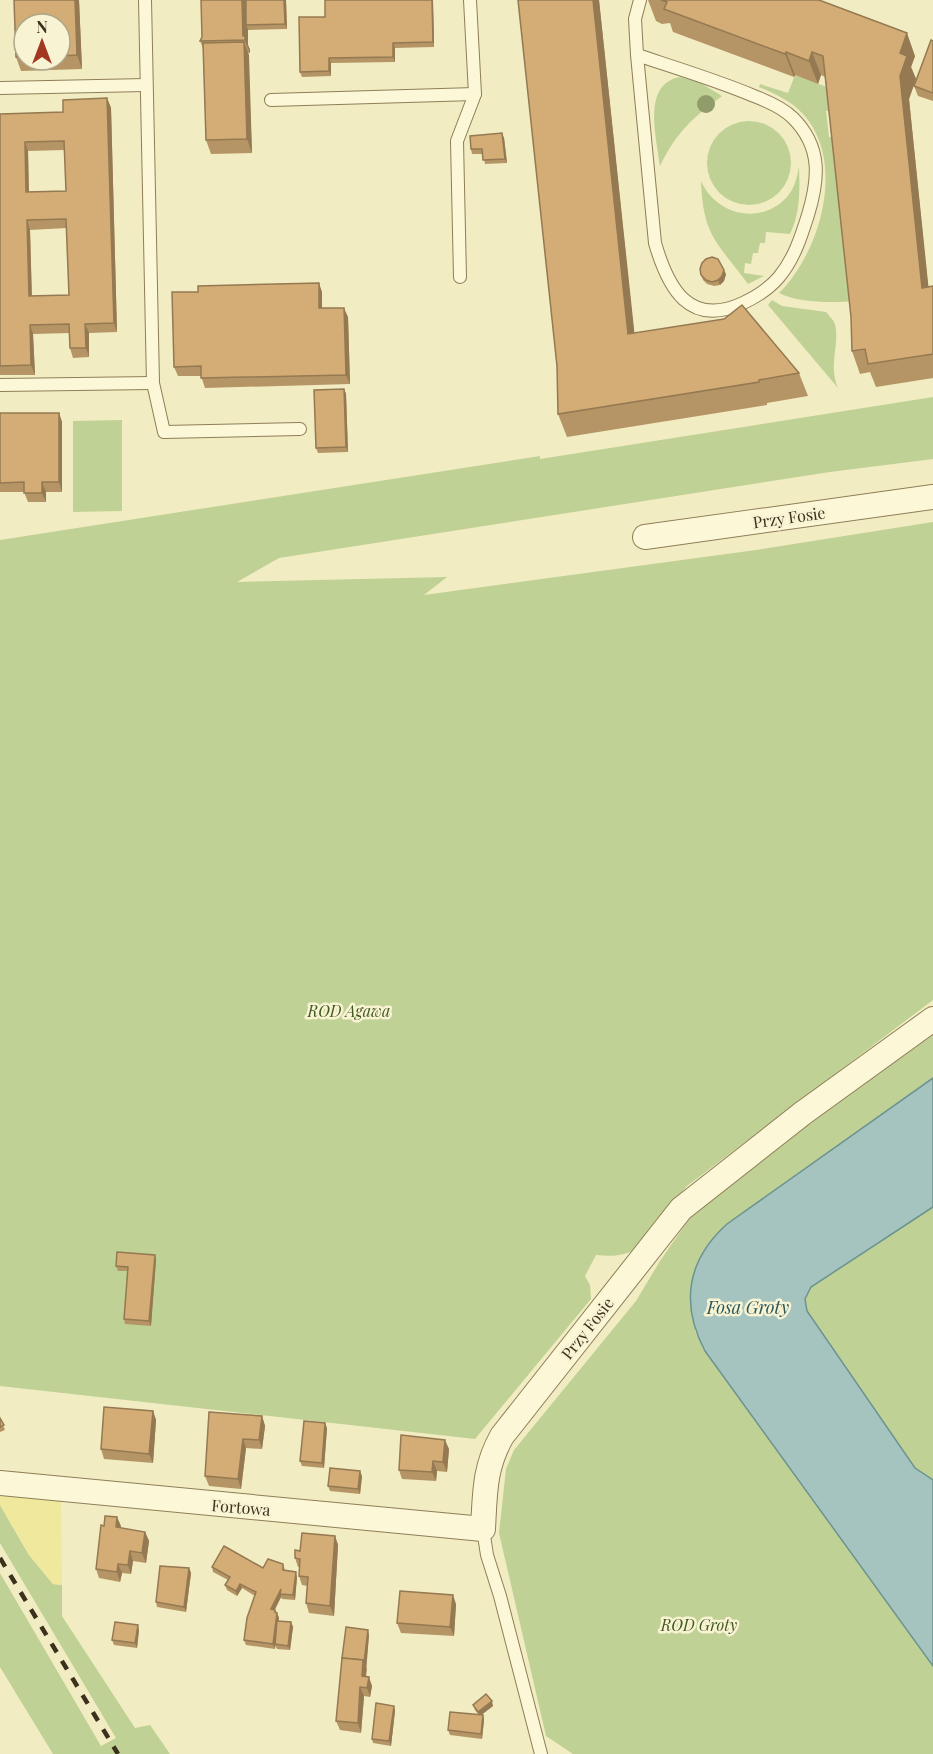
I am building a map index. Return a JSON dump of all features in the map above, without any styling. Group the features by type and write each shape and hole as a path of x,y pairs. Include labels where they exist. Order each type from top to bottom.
{"street":[{"name":"Przy Fosie","path":"645,537 933,497"},
{"name":"Przy Fosie","path":"483,1529 486,1479 491,1455 502,1436 681,1209 803,1113 933,1019"},
{"name":"Fortowa","path":"0,1483 483,1529"}],"lane":[{"path":"145,0 153,383 164,432 300,429"},
{"path":"460,277 457,141 475,94 470,0"},
{"path":"638,55 735,88 771,103 793,117 809,138 817,167 815,184 796,252 781,275 766,291 733,308 700,310 690,304 673,287 663,270 655,243 638,55 635,19 640,0"},
{"path":"0,88 146,85"},
{"path":"271,100 475,94"},
{"path":"0,385 153,383"},
{"name":"Przy Fosie","path":"483,1529 487,1555 500,1596 541,1754"}],"green space":[{"path":"795,75 832,89 834,110 826,111 829,137 837,136 855,301 805,300 779,293 807,254 817,230 826,180 823,155 816,133 802,113 788,101 759,87 760,84 788,93"},
{"path":"680,77 699,82 722,96 686,126 672,144 660,166 654,114 656,101 660,90 668,82"},
{"path":"749,121 765,124 784,140 791,163 788,179 772,198 749,205 733,202 714,186 707,163 710,147 726,128"},
{"path":"799,167 798,210 790,234 766,232 765,243 760,243 758,253 753,253 751,264 745,263 744,273 764,276 748,284 714,238 705,215 701,181 717,202 739,213 752,214 764,212 787,197 795,183"},
{"path":"772,300 782,306 826,312 832,319 836,332 834,371 838,388 768,305"},
{"name":"ROD Agawa","path":"933,397 933,459 830,472 279,558 237,582 447,577 424,595 756,550 933,522 933,1000 687,1186 634,1250 620,1255 596,1255 585,1276 590,1285 591,1299 475,1439 0,1386 0,540"},
{"path":"122,420 122,511 73,512 73,421"},
{"name":"ROD Groty","path":"933,1035 933,1078 727,1224 695,1331 705,1351 933,1666 933,1754 573,1754 546,1736 499,1533 506,1469 514,1450 636,1301 702,1200"},
{"path":"933,1207 933,1480 915,1468 807,1311 805,1299 811,1287"},
{"path":"0,1505 29,1555 53,1584 62,1585 62,1616 135,1728 150,1725 170,1754 53,1754 0,1667 0,1573 101,1746 116,1738 0,1543"}],"sand":[{"path":"0,1493 61,1498 62,1585 53,1584 29,1555 0,1505"}],"water":[{"name":"Fosa Groty","path":"933,1078 933,1207 811,1287 805,1299 807,1311 915,1468 933,1480 933,1666 705,1351 697,1334 690,1300 696,1268 703,1252 727,1224"}],"building":[{"path":"14,0 75,0 77,55 72,55 72,12 14,12"},
{"path":"201,0 242,0 245,40 200,41 202,37"},
{"path":"246,0 284,0 285,24 246,25"},
{"path":"325,0 432,0 433,42 393,43 393,57 329,58 329,71 300,72 299,17 325,17"},
{"path":"518,0 593,0 628,334 724,319 742,305 799,373 759,380 759,382 558,414 557,366"},
{"path":"661,0 819,0 907,33 900,53 907,56 900,76 922,288 933,286 933,354 868,364 865,349 852,351 851,317 823,56 812,52 809,61 786,52 785,54 664,9 667,2"},
{"path":"931,40 933,41 933,93 914,86"},
{"path":"244,42 247,139 206,140 203,43"},
{"path":"107,98 114,323 85,324 86,348 70,348 69,324 30,325 31,365 0,366 0,114 63,112 63,100","holes":["64,141 66,191 26,192 25,142","66,219 69,295 29,296 27,220"]},
{"path":"502,133 505,159 483,160 482,149 471,149 470,136"},
{"path":"712,257 718,259 724,270 718,280 712,282 701,275 700,269 706,259"},
{"path":"319,283 319,308 344,308 346,375 201,378 201,366 174,367 172,292 198,292 198,286"},
{"path":"344,389 346,447 316,448 314,390"},
{"path":"0,413 59,413 59,482 42,482 42,493 24,493 24,482 0,483"},
{"path":"117,1252 155,1255 149,1321 124,1319 128,1267 116,1266"},
{"path":"104,1407 153,1411 149,1454 101,1449"},
{"path":"209,1412 262,1416 259,1440 243,1439 238,1479 205,1476"},
{"path":"304,1421 325,1423 322,1463 300,1461"},
{"path":"401,1435 445,1440 443,1462 433,1461 432,1472 399,1470"},
{"path":"330,1468 360,1471 358,1489 328,1486"},
{"path":"105,1516 117,1517 116,1527 145,1532 142,1553 130,1551 128,1565 118,1564 117,1572 96,1569 101,1525 104,1526"},
{"path":"302,1533 335,1536 330,1606 306,1603 308,1577 299,1576 300,1559 295,1558 295,1550 300,1551"},
{"path":"224,1546 263,1568 268,1559 283,1564 283,1570 296,1572 293,1595 280,1594 281,1589 271,1609 277,1613 273,1644 244,1640 247,1618 256,1592 240,1584 236,1591 225,1585 230,1577 212,1567"},
{"path":"160,1566 189,1568 184,1607 156,1602"},
{"path":"400,1591 453,1595 450,1627 397,1623"},
{"path":"277,1621 291,1622 288,1646 275,1644"},
{"path":"115,1622 138,1625 135,1643 112,1640"},
{"path":"346,1627 368,1630 364,1662 342,1658"},
{"path":"342,1658 363,1660 362,1676 369,1677 367,1688 360,1687 358,1723 336,1721"},
{"path":"486,1694 492,1701 478,1712 473,1705"},
{"path":"376,1703 394,1706 389,1741 372,1739"},
{"path":"450,1712 483,1715 481,1734 448,1730"}],"railway":[{"path":"0,1558 118,1754"}]}
